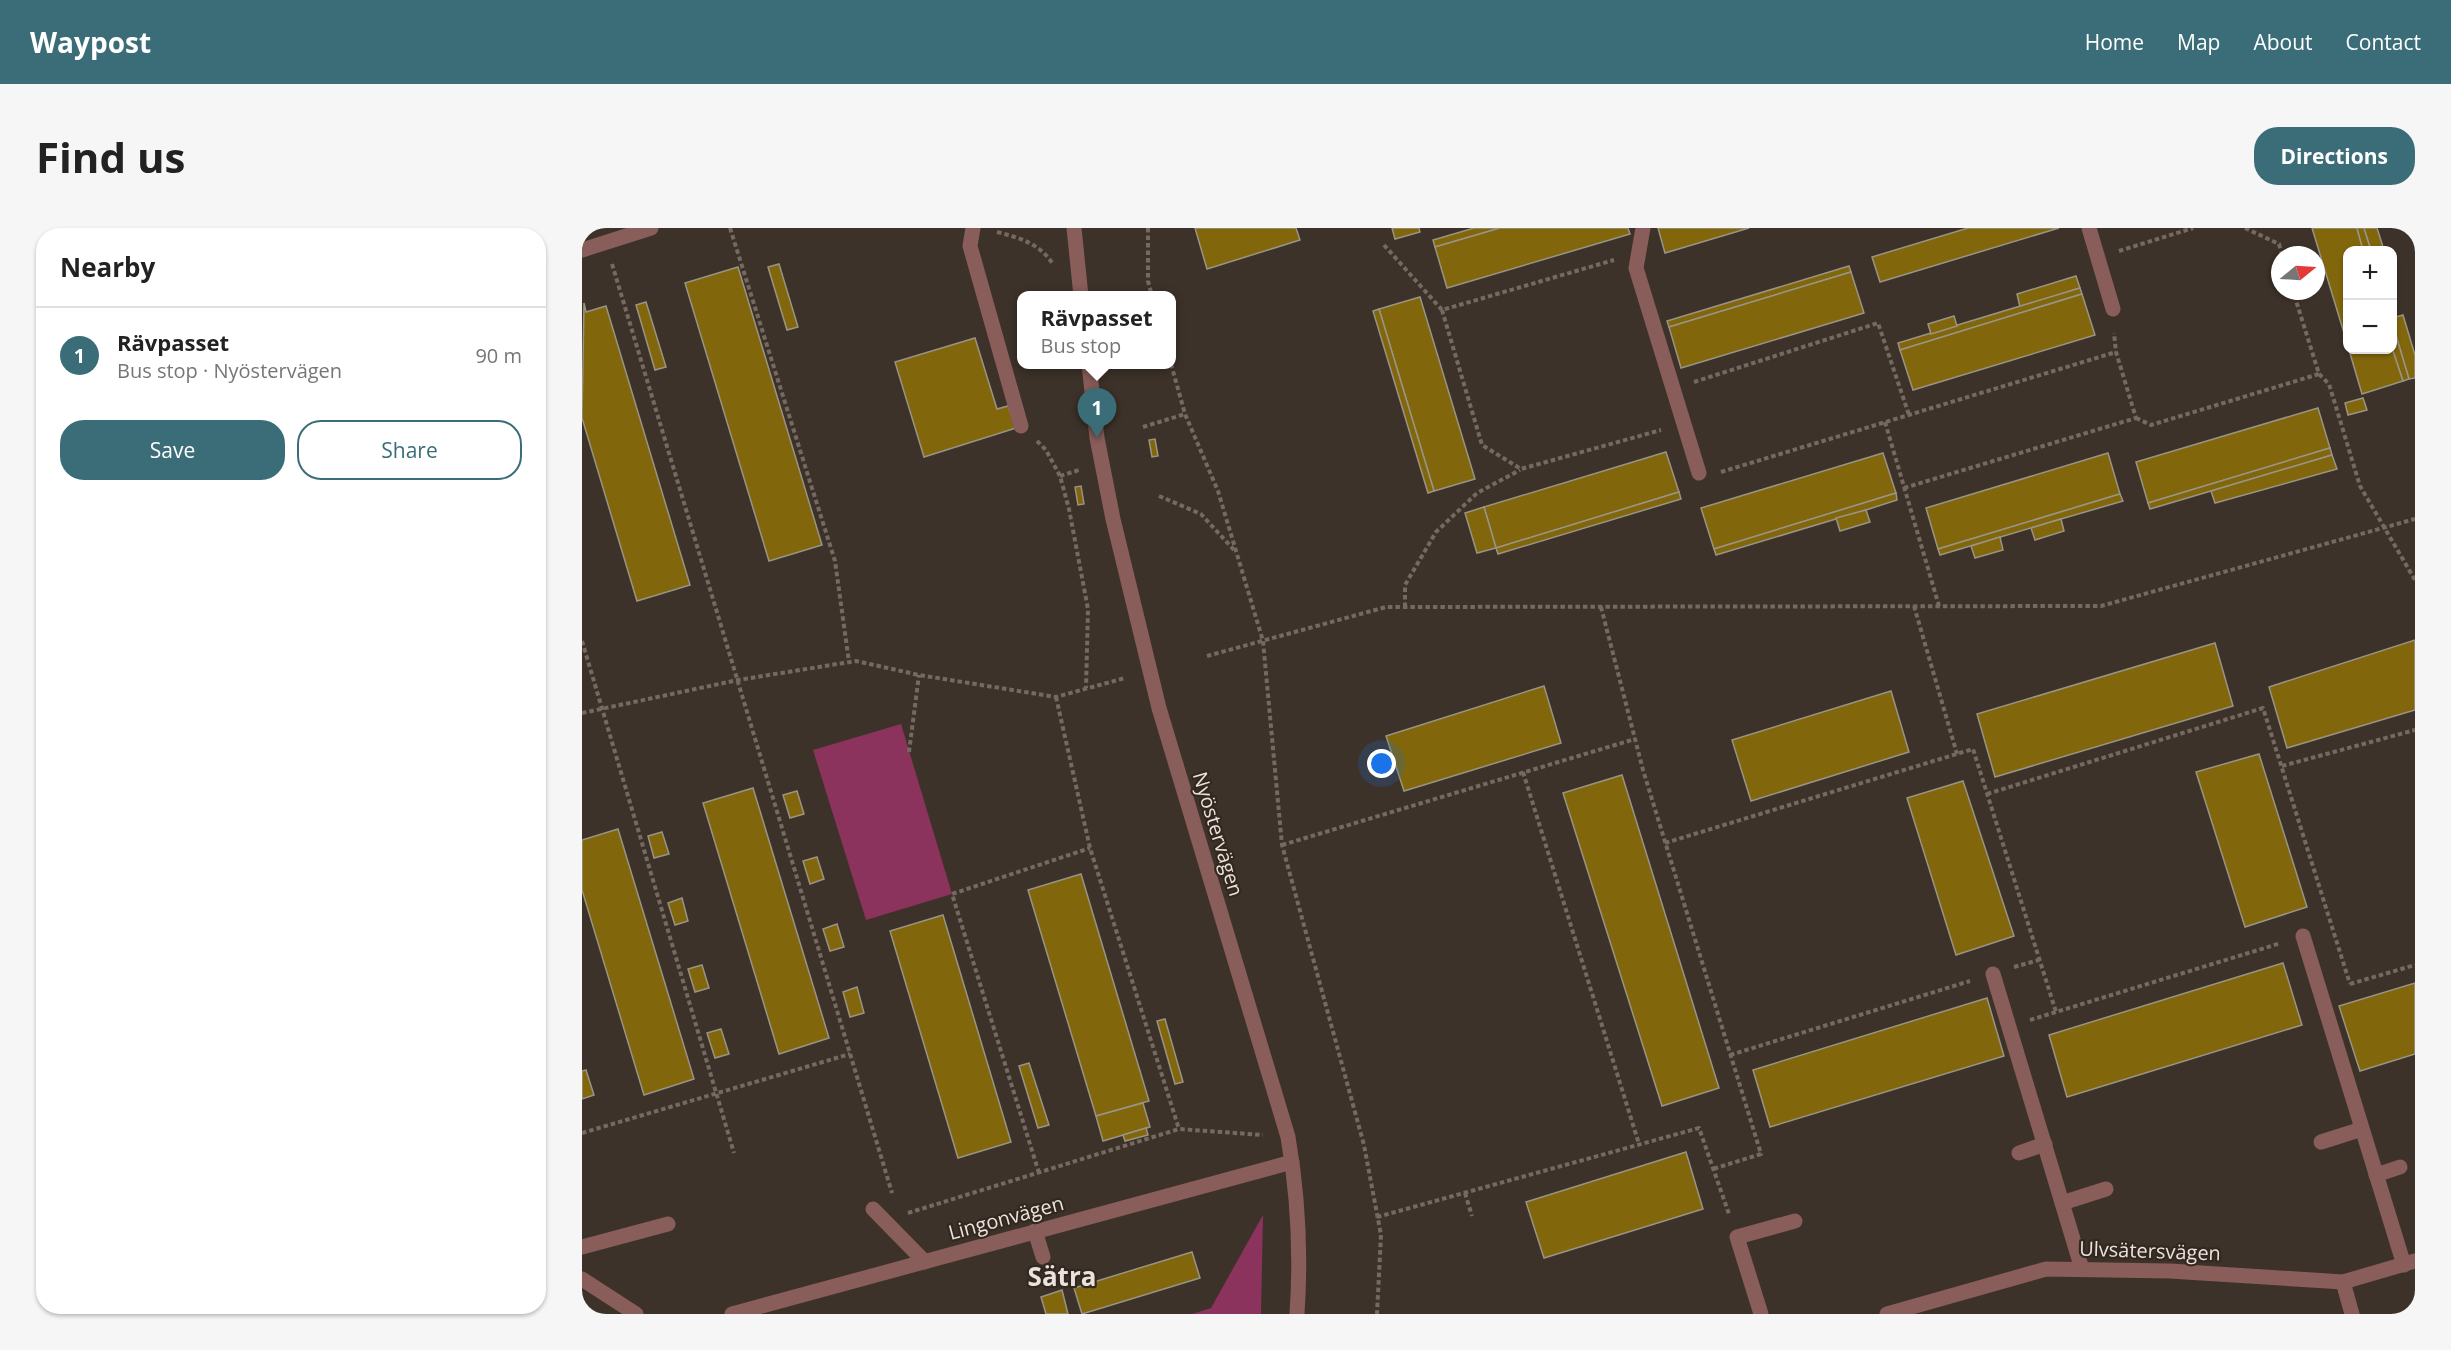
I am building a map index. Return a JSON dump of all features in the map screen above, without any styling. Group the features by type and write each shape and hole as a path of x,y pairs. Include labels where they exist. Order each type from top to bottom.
{"street":[{"path":"582,250 651,228"},
{"path":"973,228 970,246 1021,426"},
{"path":"1074,228 1080,291"},
{"path":"1643,228 1636,268 1699,473"},
{"path":"2089,228 2113,309"},
{"name":"Nyöstervägen","path":"1090,369 1097,438 1113,519 1159,708 1288,1137 1300,1265 1297,1314"},
{"path":"2303,936 2376,1175 2410,1263"},
{"path":"1994,974 2082,1269"},
{"path":"2321,1142 2362,1129"},
{"path":"2019,1152 2045,1144"},
{"name":"Lingonvägen","path":"732,1314 1292,1162"},
{"path":"2376,1175 2400,1167"},
{"path":"2062,1203 2106,1189"},
{"path":"873,1209 925,1262"},
{"path":"1761,1314 1737,1237 1795,1221"},
{"path":"582,1247 668,1224"},
{"path":"1035,1232 1043,1257"},
{"name":"Ulvsätersvägen","path":"1887,1314 2046,1269 2170,1271 2343,1282 2410,1263"},
{"path":"582,1279 636,1314"},
{"path":"2343,1282 2352,1314"}],"path":[{"path":"730,228 835,561 849,662"},
{"path":"1148,228 1148,281 1151,291"},
{"path":"2098,257 2193,228"},
{"path":"2246,228 2280,246"},
{"path":"993,231 1026,240 1040,249 1056,270"},
{"path":"605,242 892,1194"},
{"path":"1384,245 1442,310 1482,445 1521,469"},
{"path":"1442,310 1640,252"},
{"path":"2296,300 2319,374 2329,384 2360,486 2415,580"},
{"path":"2113,309 2116,352 2136,418"},
{"path":"1674,389 1878,323 1909,415"},
{"path":"1699,473 1718,473 2116,352"},
{"path":"1172,369 1185,414 1218,491 1263,641 1282,845 1364,1145 1381,1234 1377,1314"},
{"path":"1904,488 2136,418 2151,425 2319,374"},
{"path":"1143,427 1185,414"},
{"path":"1885,422 1939,606"},
{"path":"1405,607 1405,585 1436,531 1477,493 1521,469 1684,423"},
{"path":"1021,426 1046,450 1060,476 1069,509 1088,609 1086,688"},
{"path":"1060,476 1083,469"},
{"path":"1160,496 1201,514 1237,552"},
{"path":"1207,656 1386,608 2101,606 2415,519"},
{"path":"1914,606 1956,754"},
{"path":"1601,607 1665,843 1761,1154 1713,1169"},
{"path":"582,640 734,1153"},
{"path":"582,713 738,680 849,662 1056,697 1125,678"},
{"path":"909,752 919,675"},
{"path":"1056,697 1090,848 1179,1130"},
{"path":"1987,794 2263,708 2350,984"},
{"path":"2282,766 2415,730"},
{"path":"1282,845 1635,739"},
{"path":"1665,843 1973,749 2056,1011"},
{"path":"1524,772 1639,1144"},
{"path":"1040,1173 952,894 1090,848"},
{"path":"2009,1026 2332,928"},
{"path":"1730,1055 2039,960"},
{"path":"2320,992 2415,965"},
{"path":"582,1133 850,1054"},
{"path":"1377,1217 1699,1128 1737,1237"},
{"path":"907,1243 899,1216 1179,1130 1288,1137"},
{"path":"1465,1193 1472,1216"}],"shaded area":[{"path":"901,724 952,894 866,920 813,750"},
{"path":"1263,1215 1261,1314 1192,1314 1211,1308"}],"building":[{"path":"1195,228 1296,228 1300,240 1207,269"},
{"path":"1392,228 1419,228 1420,232 1395,239"},
{"path":"1474,228 1500,228 1435,247 1433,240"},
{"path":"1500,228 1628,228 1630,234 1447,288 1435,247"},
{"path":"1658,228 1749,228 1665,253"},
{"path":"1968,228 2059,228 1880,282 1872,257"},
{"path":"2312,228 2357,228 2362,246 2343,246 2343,330 2325,271 2325,246 2317,246"},
{"path":"2357,228 2364,228 2370,246 2362,246"},
{"path":"2364,228 2377,228 2383,246 2370,246"},
{"path":"779,264 798,327 787,330 768,267"},
{"path":"1849,266 1851,272 1669,327 1667,321"},
{"path":"738,267 822,545 769,561 685,283"},
{"path":"1851,272 1864,313 1681,368 1669,327"},
{"path":"2076,276 2080,288 2020,307 2017,294"},
{"path":"2080,288 2082,294 1900,350 1898,343"},
{"path":"2082,294 2095,335 1913,390 1900,350"},
{"path":"1420,297 1475,479 1434,491 1379,309"},
{"path":"646,302 666,367 655,370 636,305"},
{"path":"584,303 586,312 606,306 690,585 637,601 582,418"},
{"path":"1379,309 1434,491 1428,493 1373,311"},
{"path":"2403,315 2415,355 2415,378 2409,379 2397,339 2397,317"},
{"path":"1954,316 1957,326 1931,334 1928,324"},
{"path":"975,338 997,409 1008,406 1016,428 924,457 895,362"},
{"path":"2397,339 2409,379 2403,381 2394,354 2397,354"},
{"path":"2350,354 2394,354 2403,381 2362,394"},
{"path":"2363,398 2367,410 2348,415 2345,403"},
{"path":"2318,408 2330,448 2148,503 2136,462"},
{"path":"1155,439 1158,456 1152,457 1149,440"},
{"path":"2330,448 2332,455 2150,509 2148,503"},
{"path":"1666,452 1679,492 1496,548 1484,507"},
{"path":"1883,453 1896,493 1714,549 1701,508"},
{"path":"2108,453 2120,494 1938,549 1926,508"},
{"path":"2332,455 2337,469 2215,503 2211,491"},
{"path":"1081,486 1084,504 1078,505 1075,487"},
{"path":"1679,492 1681,499 1498,554 1496,548"},
{"path":"1896,493 1897,500 1866,510 1716,555 1714,549"},
{"path":"2120,494 2123,501 1940,555 1938,549"},
{"path":"1484,507 1496,548 1477,553 1465,513"},
{"path":"1866,510 1870,522 1840,531 1836,518"},
{"path":"2061,519 2064,531 2035,540 2031,528"},
{"path":"2000,537 2003,550 1975,558 1971,546"},
{"path":"2415,640 2415,710 2287,748 2269,687"},
{"path":"2215,643 2233,706 1995,777 1977,714"},
{"path":"1544,686 1561,743 1404,791 1386,736"},
{"path":"1891,691 1909,752 1751,801 1732,740"},
{"path":"2259,754 2307,907 2245,927 2196,772"},
{"path":"1622,775 1719,1088 1662,1106 1563,793"},
{"path":"1963,781 2014,936 1956,955 1907,798"},
{"path":"753,788 829,1038 779,1054 703,803"},
{"path":"797,791 804,814 790,818 783,795"},
{"path":"618,829 694,1079 644,1095 582,890 582,840"},
{"path":"662,832 669,854 654,858 648,836"},
{"path":"817,857 824,879 810,884 803,861"},
{"path":"1081,874 1149,1101 1096,1116 1028,890"},
{"path":"682,898 688,921 675,925 668,903"},
{"path":"943,915 1011,1142 958,1158 890,931"},
{"path":"837,924 844,947 830,951 823,929"},
{"path":"2283,963 2302,1025 2067,1097 2049,1035"},
{"path":"702,965 709,988 695,992 688,969"},
{"path":"2415,983 2415,1054 2360,1071 2339,1006"},
{"path":"857,987 864,1013 850,1017 843,992"},
{"path":"1987,998 2004,1056 1770,1127 1753,1070"},
{"path":"1165,1019 1183,1082 1175,1084 1157,1021"},
{"path":"721,1029 729,1054 715,1058 707,1033"},
{"path":"1029,1063 1049,1125 1038,1128 1019,1066"},
{"path":"586,1070 594,1095 582,1099 582,1071"},
{"path":"1143,1103 1150,1127 1103,1141 1096,1116"},
{"path":"1146,1128 1148,1135 1125,1141 1123,1135"},
{"path":"1686,1152 1703,1209 1544,1258 1526,1202"},
{"path":"1192,1252 1200,1278 1082,1314 1074,1288"},
{"path":"1062,1290 1068,1314 1046,1314 1041,1297"}],"place":[{"name":"Rävpasset","path":"1097,438"}],"district":[{"name":"Sätra","path":"1062,1277"}]}
